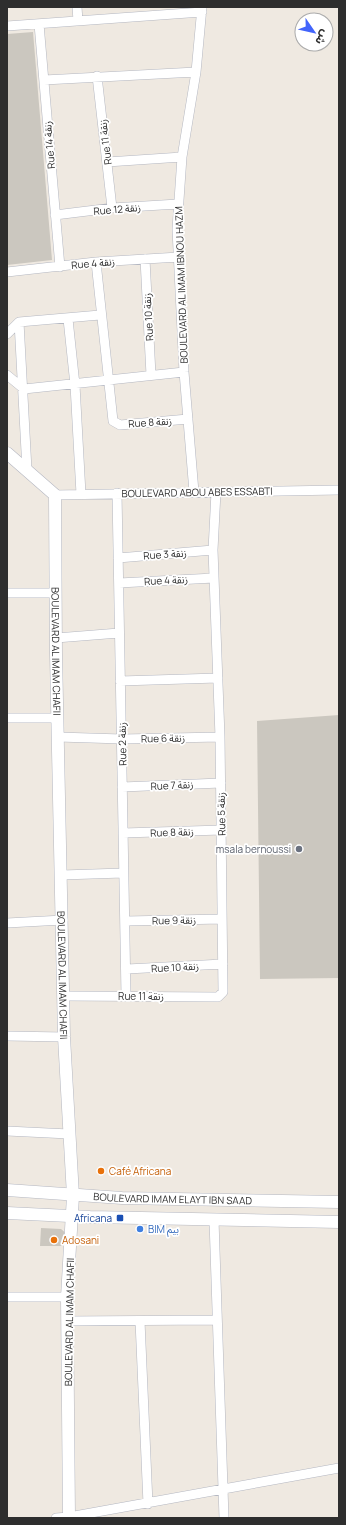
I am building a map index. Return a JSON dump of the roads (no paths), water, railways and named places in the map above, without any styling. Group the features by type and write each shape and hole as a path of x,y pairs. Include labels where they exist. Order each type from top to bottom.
{"street":[{"path":"77,7 78,21"},
{"path":"7,26 202,10"},
{"name":"BOULEVARD AL IMAM IBNOU HAZM","path":"194,492 184,372 178,204 182,157 196,72 202,10"},
{"name":"Rue 14 زنقة","path":"39,24 60,267"},
{"path":"44,80 97,76 196,72"},
{"name":"Rue 11 زنقة","path":"97,76 112,208"},
{"path":"107,162 182,157"},
{"name":"Rue 12 زنقة","path":"56,216 112,208 178,204"},
{"name":"Rue 4 زنقة","path":"7,272 96,262 179,257"},
{"name":"Rue 10 زنقة","path":"145,259 151,375"},
{"path":"96,262 100,315 108,379"},
{"path":"7,334 19,322 68,319 100,315"},
{"path":"68,319 75,385 81,494"},
{"path":"19,322 24,389 26,470"},
{"path":"7,376 24,389 75,385 108,379 184,372"},
{"name":"Rue 8 زنقة","path":"108,379 113,422 120,425 188,420"},
{"path":"7,453 55,495"},
{"name":"BOULEVARD ABOU ABES ESSABTI","path":"55,495 339,490"},
{"name":"Rue 5 زنقة","path":"216,492 213,550 220,737 223,964 223,992 218,997"},
{"name":"Rue 2 زنقة","path":"117,493 123,873 127,969 126,995"},
{"name":"BOULEVARD AL IMAM CHAFII","path":"55,495 56,638 63,920 64,1037 73,1196 67,1298 69,1518"},
{"name":"Rue 3 زنقة","path":"118,558 213,550"},
{"name":"Rue 4 زنقة","path":"119,583 214,578"},
{"path":"7,593 56,593"},
{"path":"56,638 119,633"},
{"path":"120,681 218,678"},
{"path":"7,718 58,718"},
{"name":"Rue 6 زنقة","path":"58,737 122,739 220,737"},
{"name":"Rue 7 زنقة","path":"122,787 221,783"},
{"name":"Rue 8 زنقة","path":"123,833 222,830"},
{"path":"62,875 123,873"},
{"name":"Rue 9 زنقة","path":"126,920 222,919"},
{"path":"7,923 63,920"},
{"name":"Rue 10 زنقة","path":"127,969 223,964"},
{"name":"Rue 11 زنقة","path":"64,996 126,995 218,997"},
{"path":"7,1036 64,1037"},
{"path":"7,1131 69,1134"},
{"name":"BOULEVARD IMAM ELAYT IBN SAAD","path":"7,1190 73,1196 339,1202"},
{"name":"BOULEVARD IMAM ELAYT IBN SAAD","path":"7,1213 214,1220 339,1222"},
{"path":"214,1220 216,1320 224,1518"},
{"path":"7,1297 67,1298"},
{"path":"68,1321 216,1320"},
{"path":"140,1321 148,1504"},
{"path":"56,1518 69,1518 222,1491 339,1468"}],"place":[{"name":"msala bernoussi","path":"299,849"},
{"name":"Café Africana","path":"101,1171"},
{"name":"Africana","path":"120,1218"},
{"name":"BIM بيم","path":"140,1229"},
{"name":"Adosani","path":"54,1240"}]}
